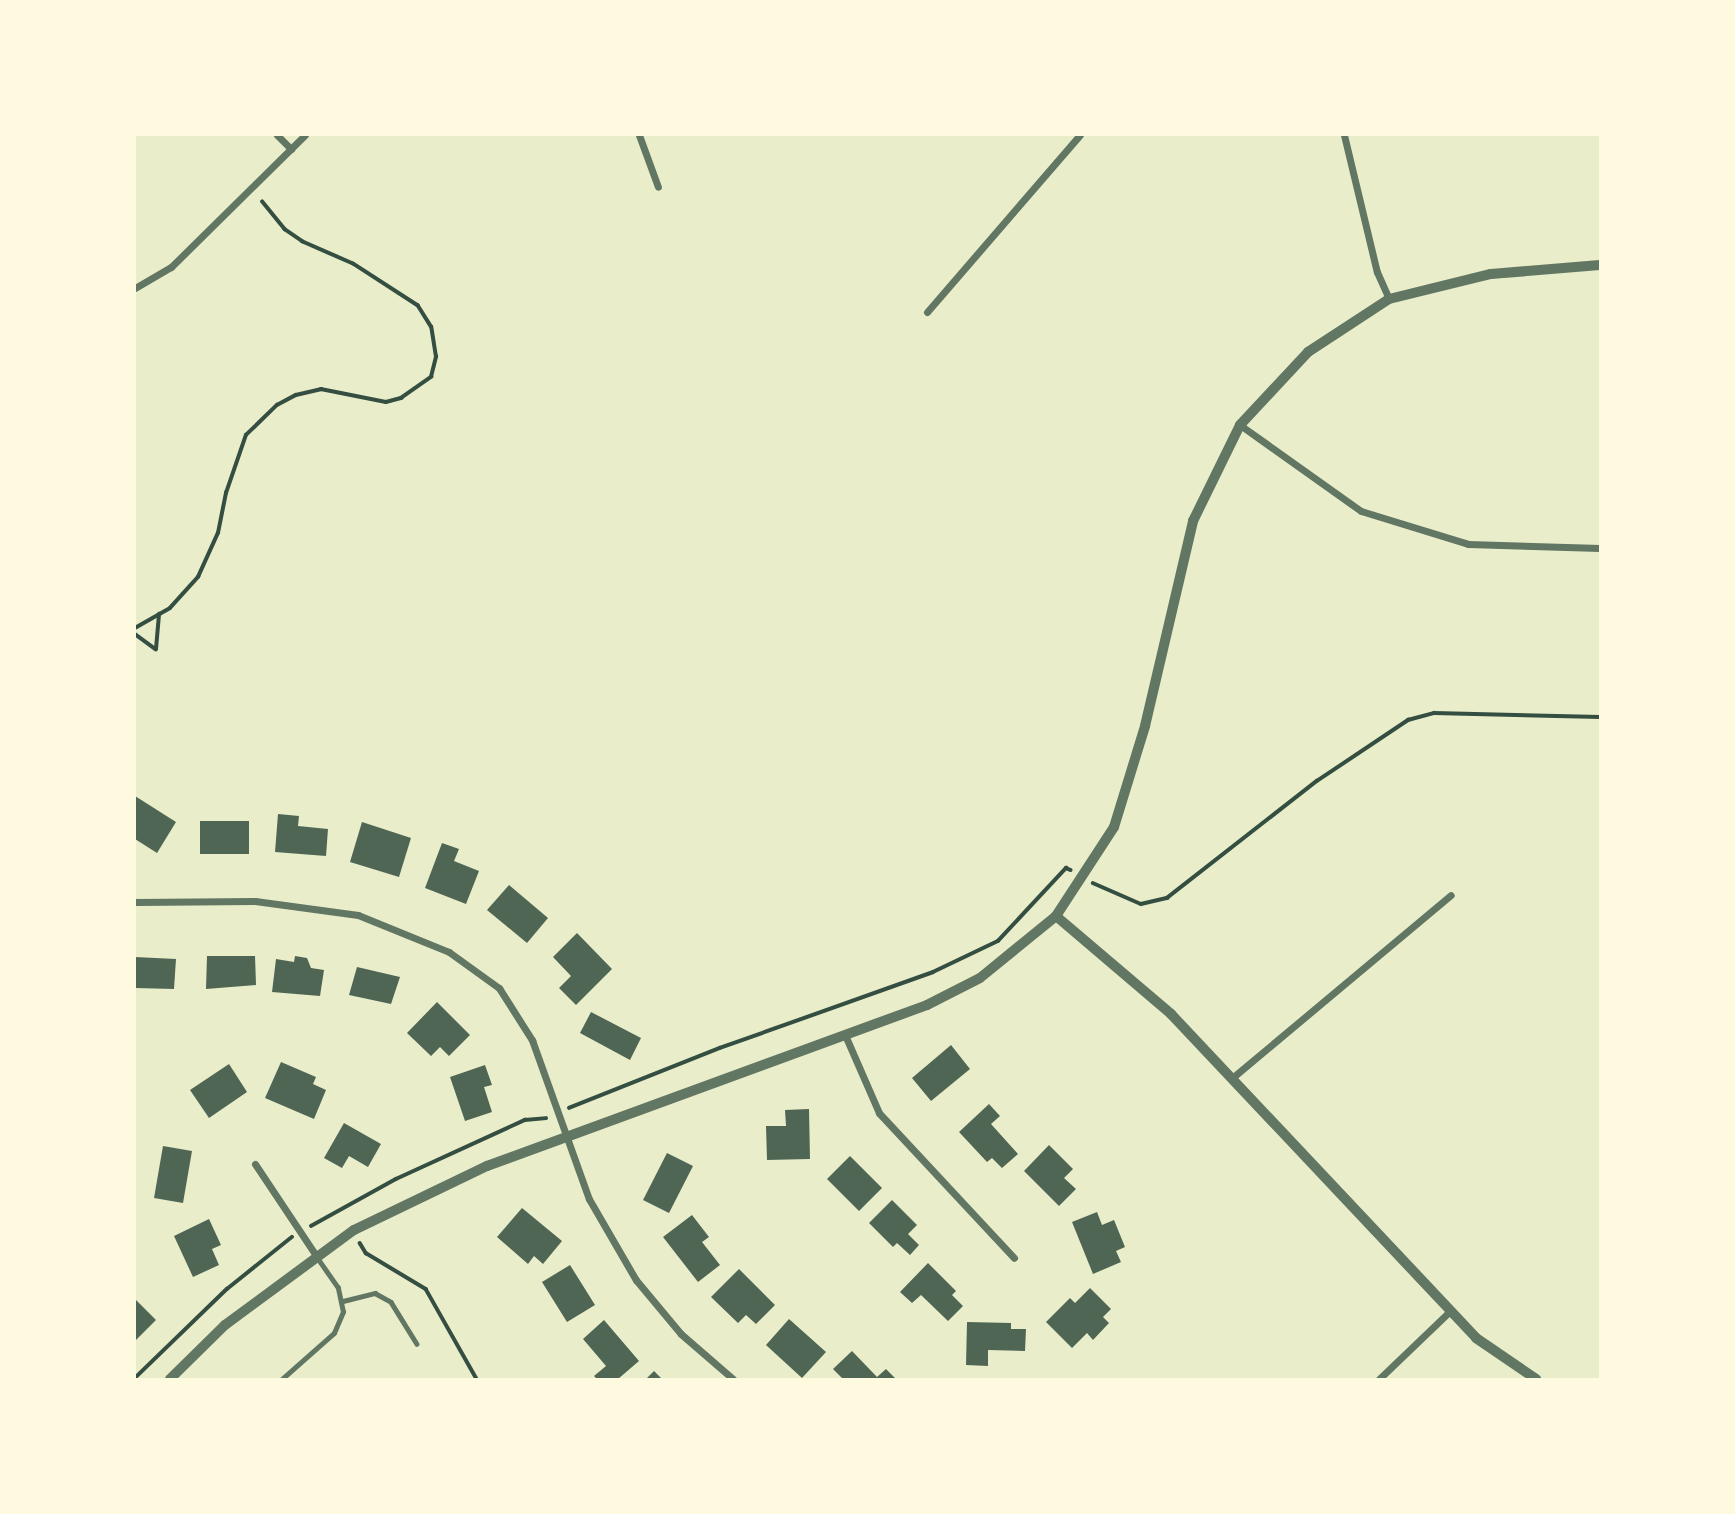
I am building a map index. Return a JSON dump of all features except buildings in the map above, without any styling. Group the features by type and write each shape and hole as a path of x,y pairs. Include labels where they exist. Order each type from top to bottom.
{"street":[{"path":"277,135 291,149"},
{"path":"135,288 171,267 305,135"},
{"path":"639,135 658,187"},
{"path":"927,312 1080,135"},
{"path":"1344,135 1377,272 1390,299"},
{"path":"170,1379 225,1325 315,1254 354,1230 486,1166 927,1004 980,978 1056,916 1114,827 1145,726 1193,521 1240,425 1308,352 1390,299 1491,274 1600,265"},
{"path":"1240,425 1361,510 1468,544 1600,548"},
{"path":"1232,1078 1451,895"},
{"path":"135,902 255,901 358,915 449,952 499,988 532,1040 589,1199 636,1280 681,1334 733,1379"},
{"path":"1056,916 1171,1014 1476,1338 1535,1379"},
{"path":"845,1035 879,1113 1014,1258"},
{"path":"255,1164 315,1254"},
{"path":"1379,1379 1450,1311"}],"lane":[{"path":"282,1379 334,1333 343,1301 315,1254"},
{"path":"343,1301 374,1293 391,1302 417,1345"}],"path":[{"path":"135,628 159,614 189,590 208,559 239,451 261,419 296,395 321,390 374,402 401,398 430,377 436,357 431,327 418,306 353,264 294,236 262,202"},
{"path":"135,634 156,649 159,614"},
{"path":"135,1378 227,1289 300,1233 396,1179 525,1120 537,1122 720,1048 933,972 998,941 1066,868 1141,904 1167,898 1317,781 1408,720 1434,713 1600,717"},
{"path":"354,1230 366,1253 426,1289 477,1379"}]}
